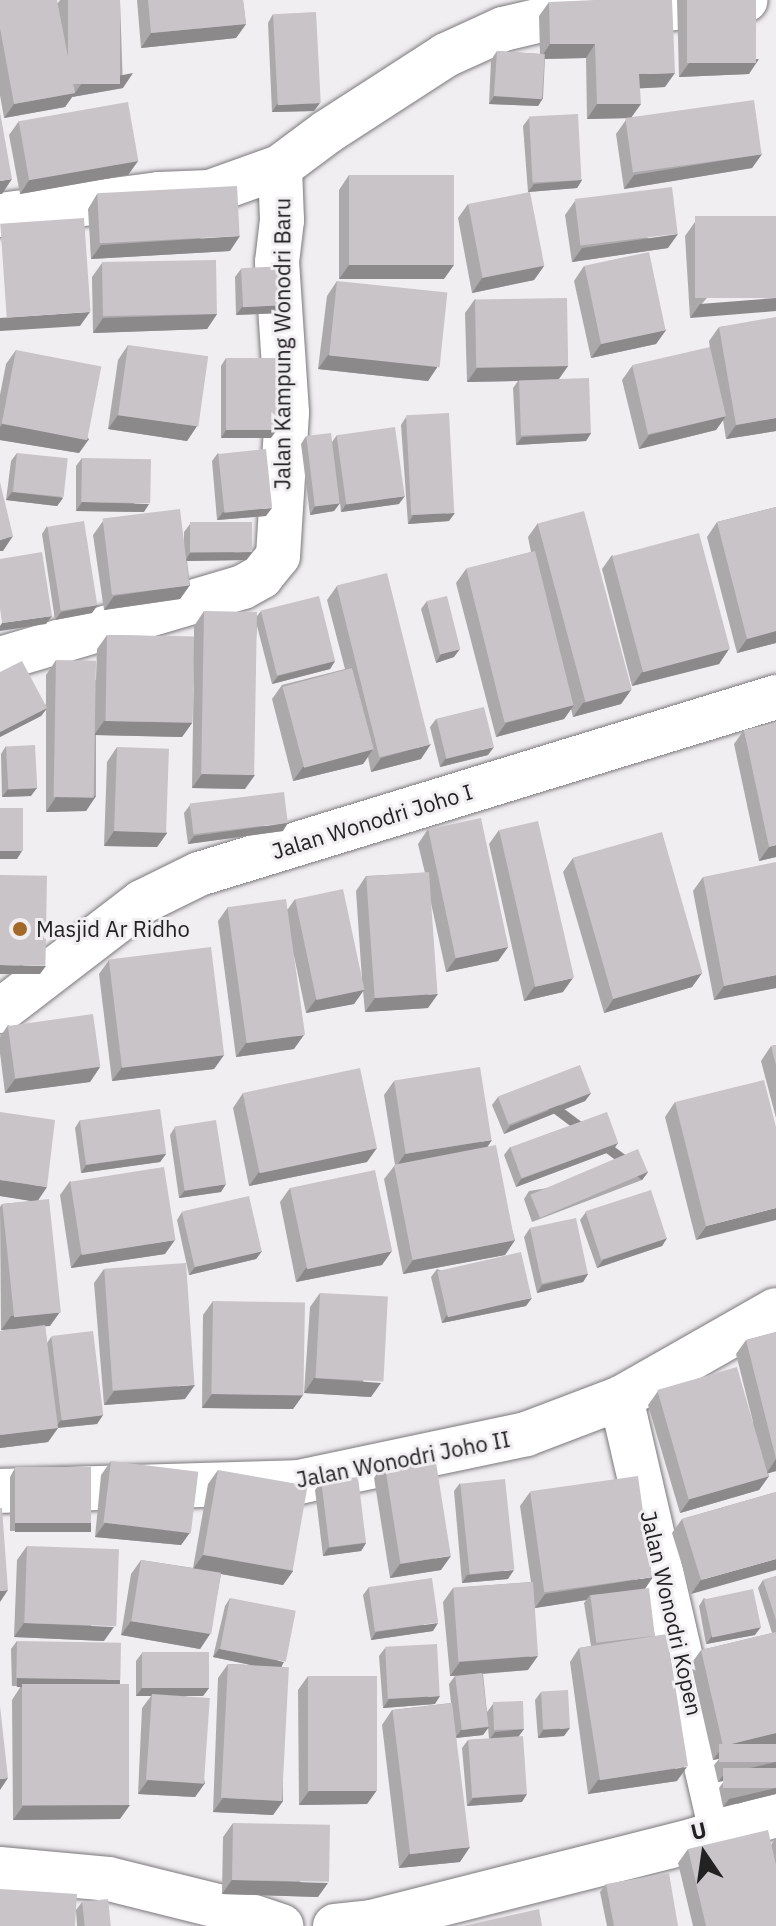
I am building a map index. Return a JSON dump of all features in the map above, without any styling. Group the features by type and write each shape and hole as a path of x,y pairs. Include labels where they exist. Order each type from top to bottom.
{"street":[{"path":"0,215 159,194 210,192 280,167 327,132 446,55 503,29 554,17 730,4 746,0"},
{"name":"Jalan Kampung Wonodri Baru","path":"0,659 243,587 261,577 278,556 287,412 277,262 282,220 280,167"},
{"name":"Jalan Wonodri Joho I","path":"0,1011 142,902 199,874 776,697"},
{"name":"Jalan Wonodri Joho II","path":"0,1491 299,1482 526,1434 621,1398 776,1310"},
{"name":"Jalan Wonodri Kopen","path":"621,1398 721,1830"},
{"path":"335,1926 371,1922 694,1840 776,1815"},
{"path":"0,1869 109,1879 233,1910 281,1926"}],"building":[{"path":"0,0 57,0 75,93 14,104 0,28"},
{"path":"68,0 120,0 120,84 68,84"},
{"path":"148,0 243,0 246,24 151,33"},
{"path":"672,0 675,73 639,74 641,104 597,104 595,44 550,44 549,2"},
{"path":"687,0 756,0 756,63 687,63"},
{"path":"316,12 321,103 278,105 273,14"},
{"path":"497,51 545,54 542,99 494,96"},
{"path":"754,100 762,154 633,173 625,118"},
{"path":"128,102 138,161 29,180 19,121"},
{"path":"0,112 12,179 0,181"},
{"path":"578,114 581,180 533,182 529,117"},
{"path":"349,175 454,175 454,265 349,265"},
{"path":"237,186 240,236 100,243 97,193"},
{"path":"672,187 678,234 580,246 575,199"},
{"path":"530,192 544,266 482,278 468,204"},
{"path":"695,216 776,216 776,298 695,298"},
{"path":"84,218 91,312 7,318 0,224"},
{"path":"649,252 666,330 601,344 584,266"},
{"path":"216,260 217,314 103,316 102,262"},
{"path":"284,266 286,305 243,307 241,268"},
{"path":"337,281 447,293 440,367 329,356"},
{"path":"567,298 568,366 476,368 475,300"},
{"path":"776,317 776,418 736,425 719,327"},
{"path":"128,345 208,356 198,427 118,415"},
{"path":"710,347 726,416 648,434 632,365"},
{"path":"16,350 101,367 87,440 2,424"},
{"path":"226,358 277,358 277,430 226,430"},
{"path":"589,378 591,433 521,435 519,380"},
{"path":"449,413 454,513 411,515 406,415"},
{"path":"395,427 405,496 346,505 337,435"},
{"path":"331,433 340,503 315,507 306,436"},
{"path":"266,449 272,508 224,513 218,454"},
{"path":"17,453 68,458 64,497 13,492"},
{"path":"82,458 151,459 150,503 81,502"},
{"path":"0,482 13,536 0,540"},
{"path":"776,507 776,631 747,639 717,522"},
{"path":"180,509 189,585 112,595 103,519"},
{"path":"584,511 632,690 586,702 538,523"},
{"path":"84,521 97,605 61,611 47,527"},
{"path":"190,522 252,522 252,552 190,552"},
{"path":"699,533 730,649 643,672 612,556"},
{"path":"535,551 573,705 505,722 466,568"},
{"path":"42,552 52,616 2,623 0,559"},
{"path":"387,573 430,745 379,757 337,586"},
{"path":"319,596 335,661 277,676 261,611"},
{"path":"447,596 460,649 440,654 427,601"},
{"path":"204,611 257,612 254,775 201,774"},
{"path":"107,635 194,637 192,723 105,721"},
{"path":"56,660 96,661 94,798 54,797"},
{"path":"22,661 47,708 0,732 0,672"},
{"path":"352,668 374,749 304,768 282,687"},
{"path":"484,707 494,747 446,759 436,719"},
{"path":"776,723 776,845 769,847 744,730"},
{"path":"35,745 37,788 8,789 6,747"},
{"path":"117,747 169,749 166,833 114,831"},
{"path":"284,792 288,823 193,834 190,804"},
{"path":"0,808 23,808 23,851 0,851"},
{"path":"481,818 508,947 456,958 428,829"},
{"path":"538,821 574,978 535,987 499,830"},
{"path":"662,832 703,973 613,999 573,858"},
{"path":"776,862 776,975 724,986 703,877"},
{"path":"429,872 438,994 375,998 366,876"},
{"name":"Masjid Ar Ridho","path":"0,875 47,876 45,966 0,965"},
{"path":"343,889 364,990 316,1000 295,899"},
{"path":"286,899 305,1035 247,1043 228,907"},
{"path":"211,947 224,1055 122,1068 109,960"},
{"path":"93,1014 100,1066 15,1078 8,1026"},
{"path":"776,1045 776,1065 771,1046"},
{"path":"580,1065 591,1093 509,1125 498,1097"},
{"path":"480,1067 492,1140 406,1154 394,1081"},
{"path":"360,1068 377,1148 260,1173 243,1093"},
{"path":"764,1080 776,1127 776,1208 706,1226 675,1102"},
{"path":"160,1109 166,1154 86,1165 80,1120"},
{"path":"0,1112 55,1120 47,1187 0,1180"},
{"path":"607,1112 618,1143 521,1178 510,1147"},
{"path":"216,1120 226,1184 185,1191 175,1127"},
{"path":"496,1145 515,1240 412,1260 394,1165"},
{"path":"638,1149 648,1172 540,1218 530,1195"},
{"path":"164,1167 176,1240 82,1255 70,1182"},
{"path":"375,1170 392,1251 307,1269 290,1188"},
{"path":"651,1190 667,1239 601,1260 585,1211"},
{"path":"249,1196 262,1252 195,1267 182,1212"},
{"path":"49,1199 61,1312 14,1317 2,1204"},
{"path":"576,1218 588,1274 542,1284 530,1228"},
{"path":"521,1252 532,1298 448,1317 437,1271"},
{"path":"186,1263 195,1385 113,1390 104,1269"},
{"path":"320,1293 388,1297 383,1381 316,1378"},
{"path":"213,1301 305,1303 303,1396 211,1394"},
{"path":"45,1325 58,1428 0,1435 0,1331"},
{"path":"93,1331 103,1415 62,1420 51,1336"},
{"path":"776,1332 776,1459 746,1340"},
{"path":"737,1367 768,1477 689,1499 657,1390"},
{"path":"435,1456 451,1556 400,1564 385,1464"},
{"path":"111,1461 198,1472 191,1533 103,1523"},
{"path":"15,1467 91,1467 91,1523 15,1523"},
{"path":"218,1470 308,1486 293,1570 203,1555"},
{"path":"638,1476 652,1577 544,1592 530,1491"},
{"path":"358,1477 366,1543 329,1547 321,1482"},
{"path":"505,1479 515,1570 470,1574 460,1484"},
{"path":"776,1492 776,1559 701,1580 682,1519"},
{"path":"0,1508 8,1590 0,1591"},
{"path":"27,1546 119,1549 116,1626 24,1623"},
{"path":"141,1560 221,1573 211,1634 131,1621"},
{"path":"776,1576 776,1620 763,1580"},
{"path":"432,1578 438,1623 375,1631 369,1587"},
{"path":"533,1582 538,1656 458,1661 453,1588"},
{"path":"649,1588 655,1636 596,1643 590,1595"},
{"path":"753,1589 761,1627 712,1638 704,1599"},
{"path":"230,1598 296,1611 286,1662 220,1649"},
{"path":"776,1632 776,1733 723,1746 701,1650"},
{"path":"667,1634 688,1766 600,1780 579,1648"},
{"path":"17,1641 121,1643 120,1680 16,1678"},
{"path":"437,1644 440,1696 388,1699 385,1647"},
{"path":"142,1652 209,1652 209,1688 142,1688"},
{"path":"228,1664 289,1667 282,1801 221,1798"},
{"path":"482,1673 489,1727 462,1730 455,1676"},
{"path":"308,1676 377,1676 377,1791 308,1791"},
{"path":"22,1684 129,1684 129,1805 22,1805"},
{"path":"568,1690 570,1728 543,1729 541,1691"},
{"path":"152,1694 210,1698 204,1784 146,1780"},
{"path":"523,1701 524,1729 494,1730 493,1702"},
{"path":"452,1703 470,1847 410,1854 392,1710"},
{"path":"0,1706 8,1778 0,1779"},
{"path":"523,1736 527,1794 472,1798 468,1740"},
{"path":"719,1744 776,1744 776,1762 719,1762"},
{"path":"723,1768 776,1768 776,1788 723,1788"},
{"path":"233,1823 330,1825 329,1882 232,1880"},
{"path":"768,1830 776,1865 776,1926 706,1926 688,1849"},
{"path":"669,1873 678,1926 614,1926 606,1884"},
{"path":"0,1889 77,1894 75,1926 0,1926"},
{"path":"108,1899 111,1926 85,1926 82,1902"},
{"path":"539,1909 542,1926 463,1926"}],"place":[{"name":"Masjid Ar Ridho","path":"20,929"}]}
